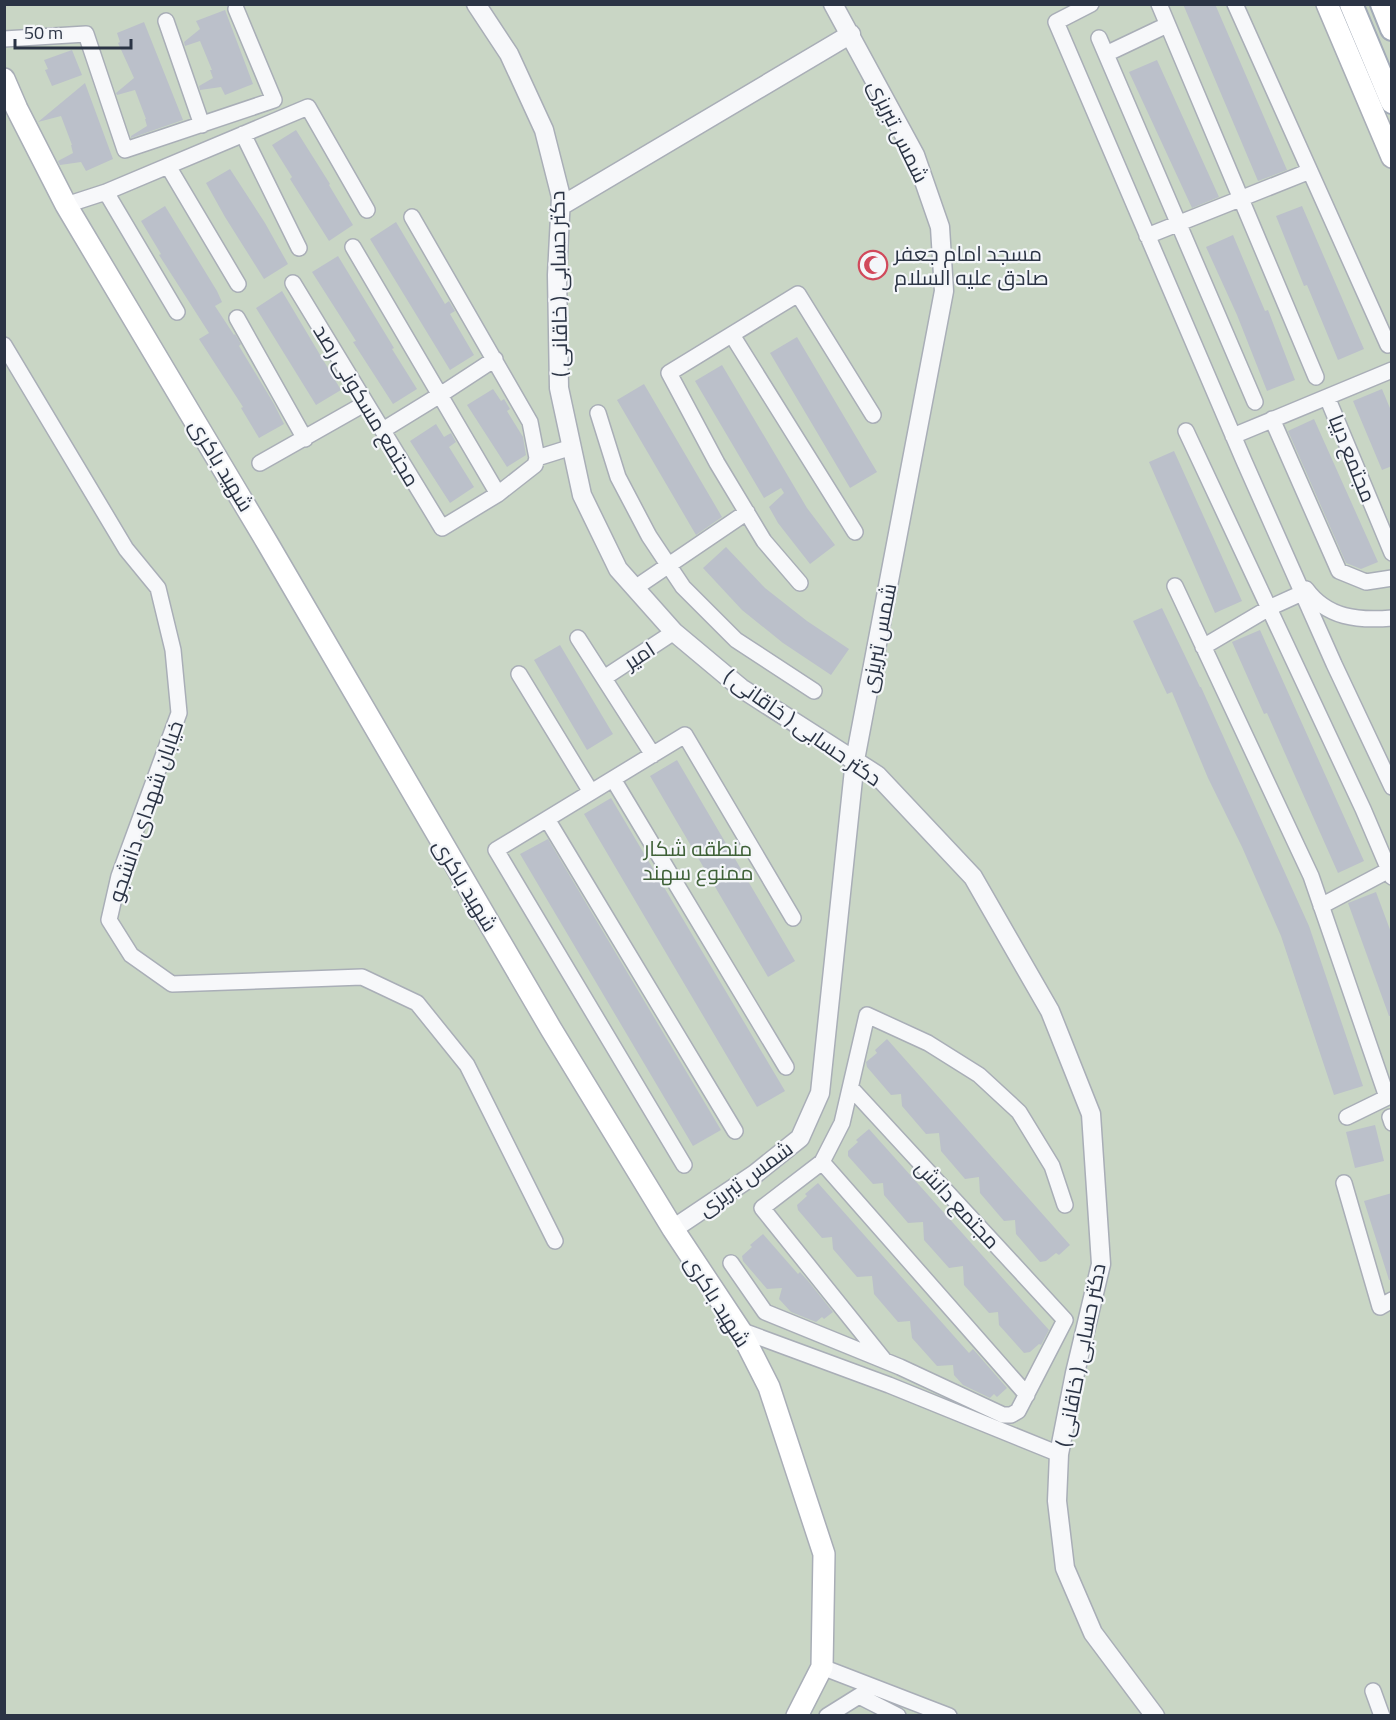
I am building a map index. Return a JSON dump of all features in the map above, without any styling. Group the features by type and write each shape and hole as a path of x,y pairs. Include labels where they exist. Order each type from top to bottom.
{"main road":[{"path":"1328,4 1392,158"},
{"path":"1350,4 1392,102"},
{"path":"1382,4 1392,29"},
{"name":"شهید باکری","path":"4,79 66,205 268,544 551,1029 673,1229 740,1330 769,1387 824,1554 822,1667 797,1716"}],"street":[{"name":"دکتر حسابی ( خاقانی )","path":"476,4 509,54 544,130 561,197 557,275 559,388 582,495 618,569 674,632 741,688 877,775 974,877 1050,1011 1091,1114 1101,1264 1075,1373 1059,1454 1057,1502 1065,1568 1093,1633 1155,1716"},
{"name":"شمس تبریزی","path":"673,1229 756,1174 800,1138 820,1093 855,760 944,291 940,227 915,155 833,4"},
{"path":"1159,4 1316,377"},
{"path":"1235,4 1388,345"},
{"path":"1084,6 1056,22 1233,436 1302,593 1392,787"},
{"path":"4,39 86,34 124,150 274,100 236,9"},
{"path":"166,21 202,125"},
{"path":"1106,54 1167,25"},
{"path":"561,206 851,34"},
{"path":"1099,38 1255,402"},
{"path":"66,205 106,192 308,107 367,210"},
{"path":"243,134 299,248"},
{"path":"168,166 238,284"},
{"path":"1147,236 1310,171"},
{"path":"106,192 177,312"},
{"path":"353,247 498,494 535,465 537,458 530,422 412,217"},
{"name":"مجتمع مسکونی رصد","path":"293,283 442,528 498,494"},
{"path":"800,583 764,541 717,463 669,373 798,294 873,415"},
{"path":"237,318 305,439"},
{"path":"732,335 855,532"},
{"name":"خیابان شهدای دانشجو","path":"4,345 126,549 158,588 173,650 179,713 119,876 109,920 131,955 172,984 362,977 417,1003 467,1065 555,1241"},
{"path":"383,430 495,358"},
{"path":"1233,436 1392,370"},
{"name":"مجتمع دیبا","path":"1328,396 1392,553"},
{"path":"260,463 366,403"},
{"path":"598,413 618,477 649,536 683,587 736,640 814,691"},
{"path":"1272,419 1339,572 1366,582 1392,578"},
{"path":"1186,431 1364,809 1390,873 1321,906"},
{"path":"537,458 572,447"},
{"path":"635,588 747,512"},
{"path":"1291,567 1315,602 1338,615 1369,620 1392,618"},
{"path":"1175,586 1311,876 1389,1096 1347,1117"},
{"path":"1203,647 1269,608 1302,593"},
{"name":"امیر","path":"604,678 674,632"},
{"path":"578,638 653,755"},
{"path":"519,674 591,792"},
{"path":"684,1165 496,850 685,735 794,918"},
{"path":"613,779 786,1067"},
{"path":"547,819 735,1131"},
{"path":"893,1365 762,1208 822,1162 842,1123 867,1015 928,1043 979,1075 1019,1112 1052,1166 1065,1205"},
{"name":"مجتمع دانش","path":"851,1088 1065,1320 1028,1395"},
{"path":"731,1263 765,1312 893,1365 1003,1415 1011,1416 1018,1411 1028,1395 822,1162"},
{"path":"1344,1183 1380,1307 1392,1300"},
{"path":"740,1330 889,1384 1059,1454"},
{"path":"889,1384 893,1365"},
{"path":"822,1667 949,1716"},
{"path":"1373,1716 1373,1691 1382,1716"},
{"path":"832,1714 859,1696 898,1716"}],"green space":[{"name":"منطقه شکار ممنوع سهند","path":"5,5 1391,5 1391,1715 5,1716"}],"building":[{"path":"1183,4 1215,4 1287,170 1258,181"},
{"path":"225,10 253,84 225,95 221,87 200,90 199,86 213,78 210,70 212,70 200,41 185,46 184,42 200,29 196,21"},
{"path":"144,22 183,120 131,138 147,126 135,90 117,95 116,93 134,78 118,43 120,42 117,33"},
{"path":"72,50 82,75 52,86 45,70 48,69 44,60"},
{"path":"1157,60 1219,197 1192,208 1129,72"},
{"path":"85,83 113,159 86,171 81,162 60,165 58,161 73,153 61,116 38,122"},
{"path":"296,130 353,225 329,241 290,179 292,177 272,145"},
{"path":"230,169 288,264 264,279 206,183"},
{"path":"165,206 217,291 222,302 215,306 241,344 239,346 284,424 259,438 241,408 243,407 199,339 209,333 159,255 161,254 141,221"},
{"path":"1302,206 1364,349 1338,360 1307,285 1304,286 1276,216"},
{"path":"396,222 445,304 449,301 455,311 450,314 474,355 450,370 370,239"},
{"path":"1233,235 1265,311 1268,310 1295,380 1267,391 1237,315 1206,247"},
{"path":"338,256 417,389 393,404 312,272"},
{"path":"282,291 341,390 316,405 256,308"},
{"path":"797,337 877,472 850,488 770,353"},
{"path":"722,365 807,508 835,545 810,564 778,523 769,507 784,493 781,488 764,498 695,381"},
{"path":"644,384 722,517 696,535 617,400"},
{"path":"493,389 501,401 504,399 510,409 507,411 523,437 526,455 507,467 467,405"},
{"path":"1382,389 1392,413 1392,466 1382,470 1353,401"},
{"path":"1314,419 1378,562 1361,569 1346,563 1288,431"},
{"path":"436,424 444,437 451,433 456,442 449,447 474,487 450,503 410,441"},
{"path":"1174,451 1242,601 1215,613 1149,462"},
{"path":"726,547 765,588 807,621 849,649 831,675 783,643 742,610 703,568"},
{"path":"1162,608 1201,687 1309,926 1363,1086 1334,1095 1281,936 1242,847 1208,778 1172,692 1167,694 1133,621"},
{"path":"1260,630 1364,861 1338,873 1267,713 1264,714 1232,642"},
{"path":"560,645 613,734 587,750 534,660"},
{"path":"677,760 795,961 768,977 650,776"},
{"path":"611,798 785,1091 757,1107 584,814"},
{"path":"548,839 721,1130 693,1146 520,854"},
{"path":"1376,892 1392,935 1392,1016 1389,1016 1348,903"},
{"path":"887,1039 1070,1245 1059,1255 1056,1253 1046,1261 1040,1262 1016,1234 1015,1220 1004,1221 980,1193 979,1177 965,1179 941,1151 939,1133 926,1134 902,1106 901,1094 891,1095 867,1067 866,1062 877,1053 875,1050"},
{"path":"1375,1125 1384,1161 1355,1168 1346,1132"},
{"path":"869,1129 1049,1330 1041,1345 1024,1353 999,1325 998,1312 989,1313 964,1285 963,1266 949,1268 924,1240 923,1222 908,1223 884,1195 883,1183 873,1184 848,1156 848,1151 858,1142 856,1140"},
{"path":"818,1183 969,1353 973,1349 1007,1388 997,1397 994,1394 990,1398 963,1385 954,1375 953,1365 937,1366 912,1338 910,1321 898,1322 874,1294 872,1276 857,1277 833,1249 832,1237 822,1238 798,1210 797,1205 807,1196 805,1194"},
{"path":"1392,1193 1392,1280 1389,1280 1364,1201"},
{"path":"763,1234 798,1274 800,1272 809,1282 833,1312 816,1322 791,1312 779,1299 782,1288 767,1289 743,1261 742,1256 752,1247 750,1245"}],"place":[{"name":"مسجد امام جعفر صادق علیه السلام","path":"873,265"}]}
